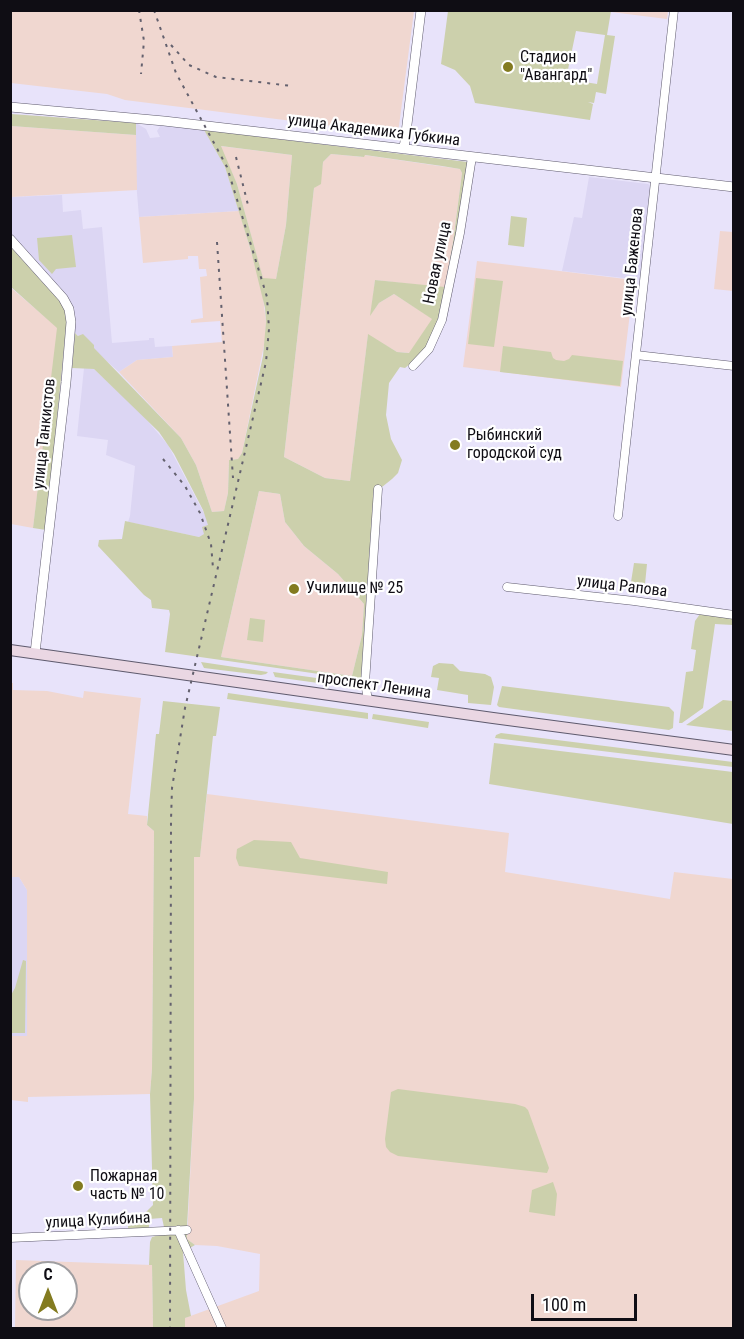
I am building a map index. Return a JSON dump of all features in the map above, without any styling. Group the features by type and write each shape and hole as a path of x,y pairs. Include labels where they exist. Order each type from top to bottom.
{"main road":[{"name":"проспект Ленина","path":"10,650 734,750"}],"street":[{"path":"404,149 421,10"},
{"name":"улица Баженова","path":"618,516 674,10"},
{"name":"улица Академика Губкина","path":"10,107 164,121 734,187"},
{"name":"Новая улица","path":"413,366 429,349 442,320 460,233 472,157"},
{"name":"улица Танкистов","path":"10,239 63,298 69,309 71,322 66,387 35,653"},
{"path":"636,355 734,366"},
{"path":"368,700 365,683 378,489"},
{"name":"улица Рапова","path":"507,587 734,615"},
{"path":"178,1230 222,1329"},
{"name":"улица Кулибина","path":"10,1238 187,1230"}],"shaded area":[{"path":"11,10 414,11 399,126 396,134 125,100 107,94 11,83"},
{"path":"611,10 668,11 667,19 611,12"},
{"path":"136,123 146,129 150,138 160,137 157,131 161,125 204,130 225,167 239,211 139,217 136,181"},
{"path":"11,126 136,135 137,190 11,197"},
{"path":"220,146 292,155 286,225 276,279 263,279 237,184"},
{"path":"331,154 363,157 364,155 460,169 462,173 445,288 375,280 371,314 379,303 394,294 433,319 410,353 397,352 368,335 350,481 325,478 284,457 314,188 320,181 323,162"},
{"path":"589,177 651,186 641,280 562,271 574,217 582,218"},
{"path":"62,195 63,212 81,210 83,229 102,227 112,343 154,338 155,347 172,346 173,357 137,360 119,372 75,333 74,310 69,299 11,233 11,197"},
{"path":"239,211 262,289 266,322 265,340 242,453 238,459 229,460 228,493 224,511 212,512 196,465 181,438 119,372 137,360 173,357 172,346 222,342 220,321 191,323 191,320 203,318 200,277 207,276 206,269 199,269 198,256 143,263 139,217"},
{"path":"720,231 733,232 733,291 714,289"},
{"path":"477,261 634,280 621,387 463,367"},
{"path":"10,287 58,328 33,528 11,524"},
{"path":"84,368 94,369 141,413 168,445 206,517 208,525 204,534 199,537 128,522 135,466 106,455 108,440 77,436"},
{"name":"Училище № 25","path":"259,491 280,494 285,522 304,546 338,574 364,604 362,635 352,676 221,657"},
{"path":"11,683 13,683 13,690 47,691 83,698 84,691 141,698 128,814 147,816 147,825 154,831 150,1094 28,1097 28,1102 11,1100 10,1036 27,1036 27,890 19,877 10,877"},
{"path":"207,794 509,833 505,872 670,899 674,872 733,879 733,1328 185,1328 185,1318 259,1291 260,1254 217,1246 195,1245 187,1239 194,1099 194,857 200,856"},
{"path":"11,877 19,877 27,890 27,1036 11,1036"},
{"path":"16,1260 43,1261 18,1261 18,1321 78,1321 78,1262 152,1265 153,1328 15,1328"}],"green space":[{"name":"Стадион \"Авангард\"","path":"448,11 611,11 607,35 615,36 606,94 596,92 594,103 588,102 593,104 590,120 475,103 470,86 455,70 441,64","holes":["576,31 605,35 597,84 566,79"]},
{"path":"11,114 136,123 136,135 11,126"},
{"path":"204,130 468,162 462,207 446,283 462,173 460,169 365,155 364,157 331,154 323,162 321,184 314,188 284,457 325,478 350,481 368,334 397,352 409,353 432,319 394,294 379,303 370,316 375,280 445,287 438,319 426,347 405,368 400,367 389,383 386,415 391,439 402,460 398,473 392,479 382,487 374,487 361,680 165,652 169,610 152,608 151,600 98,546 99,540 122,539 125,521 199,537 204,534 202,527 208,525 203,510 174,454 159,432 94,369 72,368 75,333 78,336 83,334 181,438 196,465 212,512 224,511 228,493 229,460 238,459 242,453 263,356 266,322 265,308 251,251 225,167","holes":["221,146 292,155 286,225 276,279 263,278 237,184","259,491 280,494 285,522 304,546 338,574 364,604 362,635 352,676 221,657"]},
{"path":"511,216 527,218 524,247 508,245"},
{"path":"72,235 76,267 56,269 52,274 39,260 37,238"},
{"path":"10,246 64,306 67,318 46,530 33,528 57,328 11,287"},
{"path":"476,278 503,281 494,347 468,344"},
{"path":"503,346 551,352 553,358 564,361 572,355 623,361 620,386 500,372"},
{"path":"634,563 647,564 645,584 631,582"},
{"path":"700,614 733,617 733,625 715,624 703,708 679,723 686,672 693,671 696,650 691,649 695,621"},
{"path":"250,618 265,620 263,642 247,640"},
{"path":"201,662 268,672 261,675 204,668"},
{"path":"439,663 453,664 460,671 485,674 491,677 494,687 491,705 468,703 468,695 437,690 439,678 431,677 433,666"},
{"path":"273,672 360,684 354,688 275,677"},
{"path":"502,686 669,707 674,712 673,728 669,730 499,707 497,705"},
{"path":"228,693 368,713 368,719 227,699"},
{"path":"723,700 733,701 733,731 686,725"},
{"path":"163,701 220,707 216,736 213,736 200,857 194,857 194,1099 187,1227 164,1227 162,1218 149,1219 149,1229 128,1231 128,1226 133,1225 153,1205 150,1094 154,831 147,825 156,734 159,734"},
{"path":"373,714 429,722 428,728 372,719"},
{"path":"501,733 733,762 733,767 495,738"},
{"path":"494,743 733,772 733,824 489,784"},
{"path":"254,840 291,842 300,858 388,872 387,884 239,866 236,858 237,849"},
{"path":"23,960 26,961 25,1033 11,1033 11,995"},
{"path":"398,1089 525,1107 549,1168 547,1173 398,1156 390,1152 386,1147 385,1139 391,1092"},
{"path":"553,1182 557,1194 555,1216 529,1212 532,1190"},
{"path":"163,1234 187,1234 187,1239 195,1245 183,1252 191,1316 185,1318 185,1328 153,1328 152,1265 149,1265 150,1242 152,1237"}],"railway":[{"path":"139,10 144,41 141,74"},
{"path":"154,10 176,73 227,167 267,297 269,329 266,362 185,708 172,788 170,1328"},
{"path":"171,45 189,65 216,77 292,86"},
{"path":"236,157 249,209"},
{"path":"217,242 233,478"},
{"path":"163,459 185,486 200,513 211,544 213,568"}],"place":[{"name":"Стадион \"Авангард\"","path":"508,67"},
{"name":"Рыбинский городской суд","path":"455,445"},
{"name":"Училище № 25","path":"294,589"},
{"name":"Пожарная часть № 10","path":"78,1186"}]}
